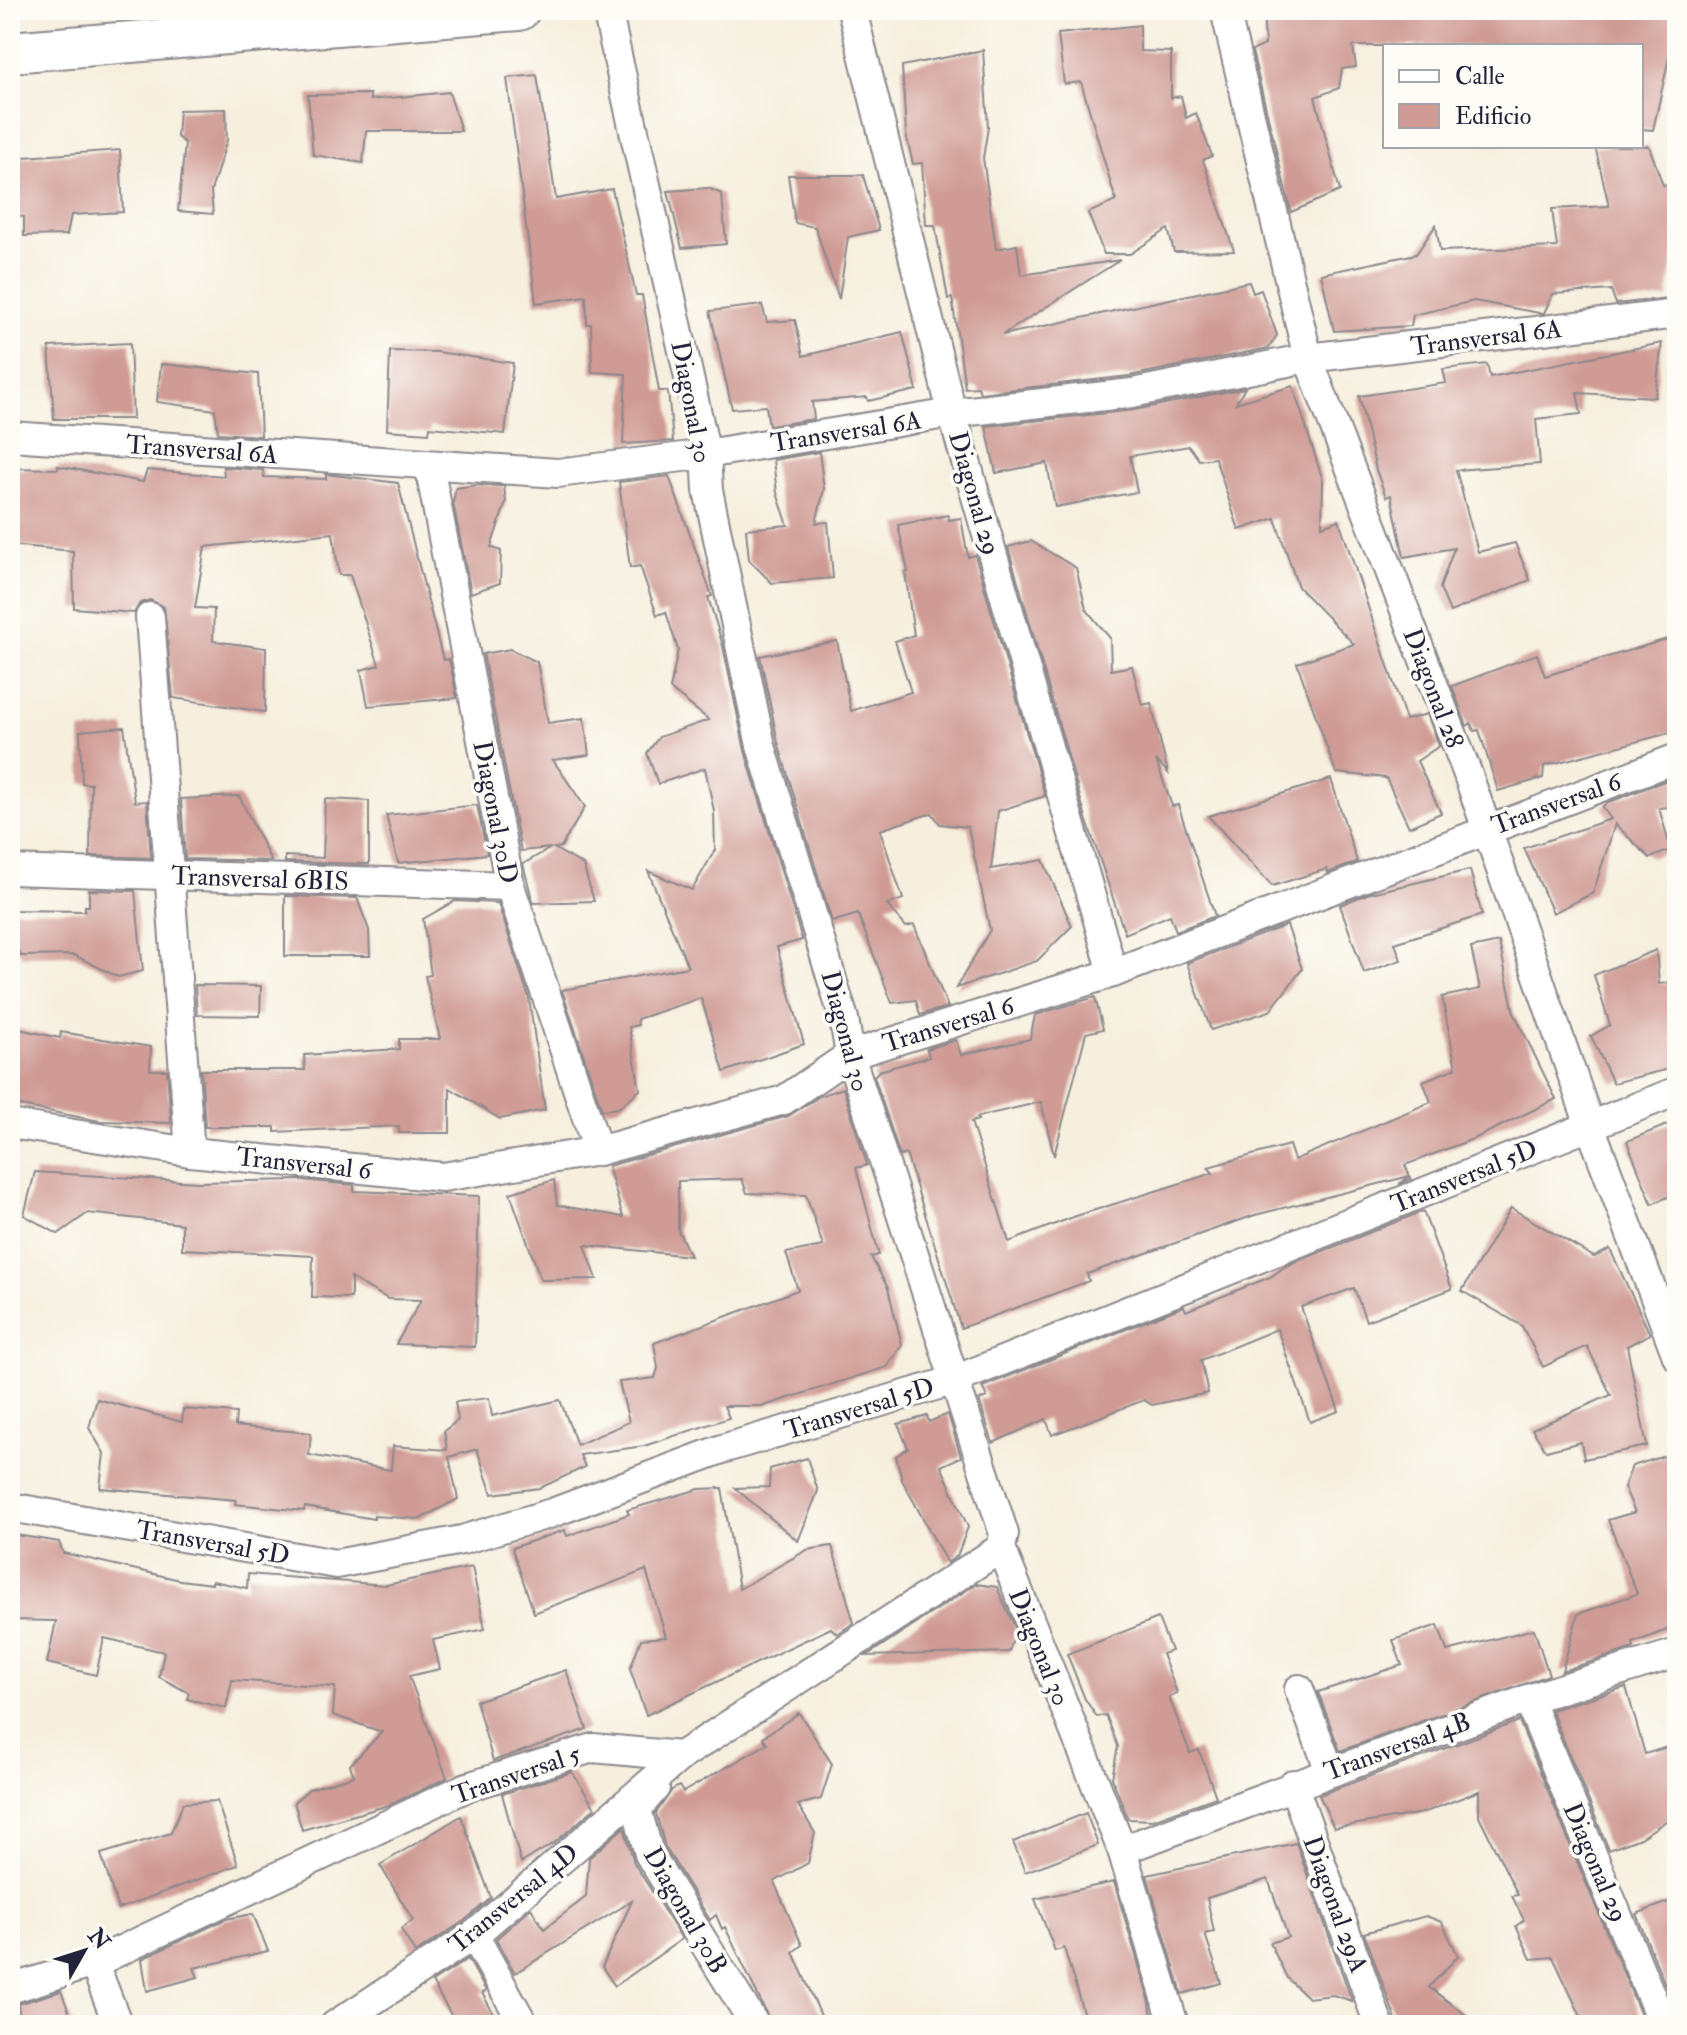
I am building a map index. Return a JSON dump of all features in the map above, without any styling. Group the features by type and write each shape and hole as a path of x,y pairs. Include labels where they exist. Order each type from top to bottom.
{"main road":[{"path":"10,52 519,10"}],"street":[{"name":"Diagonal 30","path":"607,10 706,454 708,490 761,746 844,1019 850,1055 952,1381 1004,1534 1001,1548 1122,1850 1174,2025"},
{"name":"Diagonal 29","path":"852,10 952,413 1113,973"},
{"name":"Diagonal 28","path":"1225,10 1308,358 1487,829 1590,1126 1677,1356"},
{"name":"Transversal 6A","path":"10,436 558,473 706,454 952,413 1132,393 1308,358 1677,314"},
{"name":"Diagonal 30D","path":"429,465 510,886 598,1151"},
{"path":"150,617 190,1152"},
{"name":"Transversal 6","path":"10,1124 190,1152 443,1177 598,1151 784,1100 850,1055 1113,973 1677,758"},
{"name":"Transversal 6BIS","path":"10,870 510,886"},
{"name":"Transversal 5D","path":"10,1507 336,1564 477,1536 552,1513 722,1449 952,1381 1677,1091"},
{"path":"681,1756 1001,1548"},
{"name":"Transversal 4B","path":"1122,1850 1528,1699 1677,1653"},
{"path":"1299,1689 1330,1771"},
{"name":"Diagonal 29","path":"1528,1699 1663,2025"},
{"name":"Transversal 5","path":"10,1989 94,1963 467,1787 593,1748 681,1756"},
{"name":"Transversal 4D","path":"335,2025 474,1935 681,1756"},
{"name":"Diagonal 30B","path":"681,1756 637,1809 649,1854 755,2025"},
{"name":"Diagonal 29A","path":"1293,1784 1379,2025"},
{"path":"474,1935 524,2025"},
{"path":"94,1963 118,2025"}],"building":[{"path":"1263,10 1347,10 1348,15 1409,10 1673,10 1676,26 1653,130 1643,129 1643,44 1353,46 1356,67 1342,69 1339,88 1315,97 1340,191 1291,212 1252,51 1265,45"},
{"path":"1140,25 1140,51 1171,52 1171,98 1181,96 1186,118 1196,113 1212,156 1203,160 1234,251 1174,252 1168,229 1130,254 1104,254 1088,213 1116,201 1081,82 1064,84 1058,34"},
{"path":"983,50 988,127 983,158 996,249 1017,245 1021,275 1120,260 1002,335 1249,282 1253,293 1261,290 1277,335 1269,348 1129,376 980,393 978,387 965,388 952,298 948,299 935,225 926,225 922,163 913,164 906,134 902,66"},
{"path":"537,75 556,199 612,189 636,295 642,295 659,391 668,391 673,441 623,444 626,374 592,372 591,324 587,324 586,296 536,303 507,78"},
{"path":"449,92 461,131 366,131 363,163 313,155 308,95 370,94 370,100"},
{"path":"226,109 227,140 211,191 213,214 178,211 185,143 177,137 179,110"},
{"path":"1649,146 1663,185 1677,183 1677,229 1668,298 1616,304 1611,290 1553,294 1544,313 1474,301 1413,315 1411,326 1334,331 1321,274 1416,254 1436,225 1440,251 1557,247 1552,209 1609,206 1595,148"},
{"path":"120,150 123,212 71,215 67,235 24,236 24,217 10,214 10,158"},
{"path":"788,175 863,175 879,230 848,237 839,299 815,227 795,223"},
{"path":"708,188 722,194 726,244 682,248 668,191"},
{"path":"762,305 767,322 795,320 803,356 902,332 917,390 868,401 867,397 812,402 814,419 769,426 766,406 732,409 710,311"},
{"path":"130,343 133,419 54,419 49,347"},
{"path":"1662,343 1655,397 1577,393 1581,414 1536,419 1540,464 1456,470 1478,552 1515,543 1530,580 1450,612 1440,588 1454,548 1404,557 1391,495 1386,497 1376,470 1359,396 1446,383 1443,369 1487,364 1490,377"},
{"path":"390,351 437,352 513,363 505,434 430,427 429,433 387,430"},
{"path":"161,364 258,374 261,436 218,433 215,410 157,402"},
{"path":"1293,386 1323,481 1322,526 1339,520 1406,720 1427,714 1439,746 1417,761 1441,813 1409,827 1386,778 1336,773 1297,663 1354,644 1298,587 1275,518 1239,530 1215,458 1199,460 1189,446 1130,456 1137,492 1055,507 1047,463 996,473 986,426 1134,410 1245,388 1236,403"},
{"path":"819,452 824,489 816,523 828,522 833,578 772,583 749,560 746,529 788,525 777,493 773,460"},
{"path":"58,466 143,482 147,470 224,476 223,467 263,470 264,477 326,479 326,474 398,483 443,660 449,659 457,698 368,706 361,670 379,665 350,575 339,575 333,533 205,547 195,608 214,609 213,641 266,648 265,712 173,698 164,607 150,600 140,603 134,613 74,608 73,551 10,545 10,468 58,469"},
{"path":"669,476 712,596 708,597 723,646 745,751 802,940 777,947 804,1044 724,1072 701,998 637,1019 638,1025 629,1027 640,1090 618,1108 602,1110 562,990 688,967 648,871 692,890 715,850 714,811 705,768 658,784 647,753 659,737 709,720 670,689 678,650 666,612 657,615 640,566 630,568 619,482"},
{"path":"504,486 506,502 491,547 501,551 500,583 471,593 453,502 456,488"},
{"path":"948,515 949,520 961,518 968,557 975,555 1045,796 998,811 991,869 1043,860 1072,926 1037,961 956,988 990,930 968,827 940,824 932,813 880,830 903,899 887,905 906,927 914,925 948,1007 920,1015 916,1000 892,1003 858,914 832,922 778,742 760,656 837,641 851,711 911,692 895,641 914,635 905,572 908,572 898,525"},
{"path":"1031,541 1076,568 1086,609 1110,638 1111,670 1132,666 1142,705 1151,703 1168,773 1156,760 1172,806 1178,805 1215,916 1176,931 1170,915 1125,934 1086,818 1008,547"},
{"path":"1677,636 1677,731 1544,766 1543,778 1498,791 1479,730 1474,731 1471,723 1467,726 1452,686 1537,654 1545,676"},
{"path":"510,649 537,662 548,723 584,718 589,755 553,760 585,807 561,847 554,848 583,865 594,901 533,903 523,864 551,848 521,851 483,654"},
{"path":"124,727 135,802 147,801 151,858 90,856 91,784 82,783 80,731"},
{"path":"1677,776 1677,806 1659,808 1671,850 1650,858 1615,824 1593,893 1553,913 1524,848 1611,819 1602,807 1607,803"},
{"path":"1331,779 1357,862 1328,873 1327,869 1272,886 1208,816"},
{"path":"239,796 271,861 185,859 181,799"},
{"path":"325,799 369,801 369,864 285,862 285,856 323,858"},
{"path":"477,805 487,854 398,863 386,815"},
{"path":"1470,870 1482,915 1395,943 1401,960 1364,973 1340,905 1367,894"},
{"path":"89,890 135,891 143,971 118,977 74,955 21,956 20,952 10,953 10,910 85,911 85,906 89,906"},
{"path":"285,896 357,898 369,930 370,956 285,956"},
{"path":"455,901 498,903 529,998 545,1110 500,1119 450,1088 450,1133 399,1133 399,1126 275,1132 275,1127 205,1127 201,1070 305,1070 304,1055 399,1049 399,1039 440,1039 425,976 431,975 423,919"},
{"path":"1287,925 1302,969 1270,1011 1211,1030 1187,963"},
{"path":"1499,942 1514,1013 1556,1099 1478,1137 1405,1165 1410,1176 1255,1215 1087,1274 1089,1281 961,1328 906,1154 900,1156 874,1076 879,1071 929,1057 927,1049 956,1040 961,1055 1030,1039 1035,1015 1095,997 1103,1029 1086,1033 1054,1156 1041,1102 977,1117 978,1120 971,1122 1009,1242 1076,1216 1213,1173 1208,1167 1289,1145 1294,1160 1431,1102 1423,1081 1456,1068 1442,997 1480,989 1471,948"},
{"path":"1656,950 1659,984 1677,982 1677,1067 1613,1083 1591,1036 1610,1025 1594,975"},
{"path":"195,985 261,986 260,1016 197,1015"},
{"path":"10,1027 60,1038 61,1032 151,1047 150,1070 167,1070 171,1123 100,1121 10,1104"},
{"path":"843,1088 867,1165 856,1168 879,1255 871,1257 888,1288 902,1345 887,1367 764,1406 724,1406 729,1418 644,1446 580,1455 585,1467 540,1488 492,1494 477,1449 449,1457 458,1499 420,1519 374,1516 374,1519 305,1507 304,1511 235,1504 236,1500 100,1488 104,1453 89,1428 97,1399 182,1422 183,1409 236,1413 235,1426 311,1433 309,1455 391,1470 393,1446 447,1450 444,1431 458,1420 455,1402 489,1398 492,1416 560,1400 577,1445 629,1422 619,1382 655,1378 658,1368 654,1343 798,1290 786,1253 823,1246 806,1195 747,1193 742,1179 678,1181 678,1230 690,1256 585,1245 597,1279 541,1280 510,1193 554,1180 557,1205 623,1217 608,1166 788,1116 820,1096"},
{"path":"1677,1121 1677,1193 1652,1204 1627,1141"},
{"path":"35,1172 198,1182 301,1180 354,1185 354,1191 479,1196 475,1347 396,1344 421,1300 388,1299 351,1278 351,1298 312,1297 313,1256 182,1249 182,1224 88,1213 58,1234 24,1215"},
{"path":"1511,1208 1594,1257 1610,1249 1650,1334 1627,1346 1647,1446 1584,1459 1581,1442 1546,1451 1532,1429 1611,1395 1587,1346 1543,1367 1522,1326 1462,1291"},
{"path":"1423,1211 1452,1289 1366,1321 1354,1288 1301,1307 1339,1411 1310,1422 1277,1329 1201,1360 1208,1393 1152,1405 1144,1400 1052,1435 1046,1419 993,1443 979,1400 987,1397 982,1387 1184,1306 1186,1311 1270,1277 1286,1266"},
{"path":"948,1414 961,1457 941,1466 968,1527 957,1556 947,1563 902,1480 896,1456 908,1448 898,1424 927,1416 929,1422"},
{"path":"1677,1452 1677,1626 1633,1643 1634,1648 1562,1671 1578,1614 1637,1594 1608,1520 1635,1512 1624,1487 1632,1466"},
{"path":"807,1458 818,1491 798,1541 735,1488 769,1487 770,1469"},
{"path":"722,1488 739,1589 807,1550 832,1546 854,1623 837,1634 831,1628 646,1715 630,1669 641,1639 666,1637 646,1570 534,1613 512,1548 565,1530 567,1536 629,1514 627,1510 699,1489"},
{"path":"10,1534 59,1542 63,1553 180,1580 212,1584 212,1581 247,1588 248,1574 386,1585 472,1567 485,1629 433,1640 440,1669 409,1676 447,1778 389,1805 302,1830 294,1802 309,1789 354,1776 350,1765 382,1732 333,1715 335,1687 232,1680 226,1708 187,1699 189,1693 159,1677 164,1652 104,1638 96,1675 47,1663 56,1621 10,1620 16,1592 10,1585"},
{"path":"976,1584 997,1587 1016,1630 1009,1652 866,1656"},
{"path":"1158,1618 1171,1651 1162,1654 1177,1693 1169,1697 1190,1753 1199,1750 1216,1797 1153,1820 1128,1819 1112,1778 1118,1746 1106,1715 1097,1717 1085,1699 1067,1654"},
{"path":"1438,1625 1447,1651 1534,1629 1549,1675 1340,1751 1318,1692 1402,1665 1393,1640"},
{"path":"566,1670 587,1729 493,1761 476,1701"},
{"path":"1626,1687 1645,1754 1677,1744 1677,1814 1640,1838 1609,1850 1551,1710"},
{"path":"799,1713 832,1764 821,1799 798,1805 815,1833 808,1863 774,1882 802,1945 793,1952 825,2025 772,2025 725,1927 722,1929 716,1915 710,1920 665,1847 656,1813 672,1790 679,1786 683,1792 767,1744 763,1737"},
{"path":"1519,1721 1645,2025 1585,2025 1553,1957 1531,1959 1516,1926 1524,1920 1512,1896 1518,1895 1479,1816 1479,1791 1423,1813 1334,1828 1319,1795"},
{"path":"572,1772 595,1808 554,1843 521,1863 502,1794"},
{"path":"217,1801 238,1865 118,1909 101,1854 171,1833 183,1803"},
{"path":"1086,1813 1098,1845 1025,1872 1013,1842"},
{"path":"461,1816 491,1898 464,1921 415,1953 401,1929 413,1920 380,1865"},
{"path":"624,1827 634,1863 682,1939 615,1986 602,1967 632,1901 515,1973 496,1939 531,1908 544,1929 586,1897 589,1858"},
{"path":"1296,1843 1352,2001 1333,1995 1308,1998 1287,1978 1270,1943 1288,1937 1268,1879 1207,1898 1214,1932 1205,1934 1221,1983 1182,1994 1147,1875"},
{"path":"1114,1882 1150,2003 1153,2025 1087,2025 1064,1948 1055,1951 1035,1899"},
{"path":"1677,1899 1677,2014 1636,1914"},
{"path":"253,1914 268,1951 194,1968 198,1977 147,1991 142,1959 226,1919"},
{"path":"1426,1916 1442,1922 1458,1956 1429,1987 1479,2025 1398,2025 1364,1933"},
{"path":"468,1959 500,2025 457,2025 432,1982"},
{"path":"61,1991 74,2025 21,2025 18,2004"}]}
